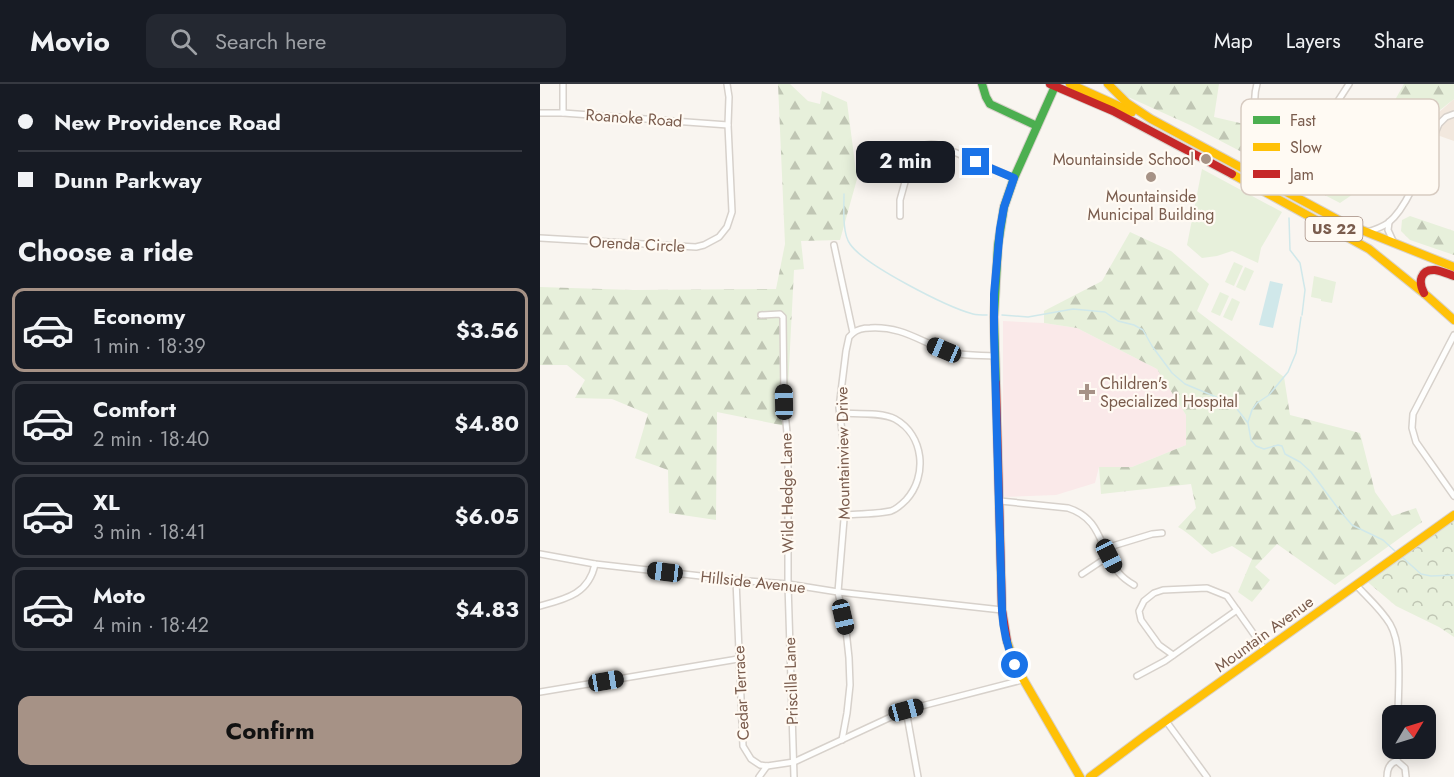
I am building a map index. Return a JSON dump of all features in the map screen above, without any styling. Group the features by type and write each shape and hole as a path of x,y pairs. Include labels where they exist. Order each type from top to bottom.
{"main road":[{"path":"982,84 990,104 1037,126"},
{"name":"US 22","path":"1070,84 1151,119 1241,167"},
{"path":"1108,84 1127,103 1151,119"},
{"path":"1053,85 1004,207 998,245 994,317 1002,610 1008,650 1022,680 1080,777"},
{"name":"US 22","path":"1053,85 1113,111 1241,179"},
{"name":"US 22","path":"1271,195 1369,249 1454,320"},
{"name":"US 22","path":"1292,195 1344,223 1454,267"},
{"path":"1426,295 1420,285 1420,279 1424,273 1437,270 1454,276"},
{"name":"Mountain Avenue","path":"1090,777 1454,515"}],"street":[{"path":"563,84 563,112"},
{"name":"Orenda Circle","path":"540,238 696,247 719,237 727,227 732,212 727,84"},
{"path":"1254,99 1257,84"},
{"path":"1339,99 1349,84"},
{"name":"Roanoke Road","path":"540,113 563,112 728,124"},
{"path":"1439,124 1446,117 1454,114"},
{"path":"900,216 900,200 914,153 916,149 926,144 938,145 1014,178"},
{"path":"1365,232 1389,222 1409,195"},
{"path":"1389,222 1389,234 1396,244"},
{"name":"Mountainview Drive","path":"834,245 853,333 849,337 840,390 845,484 838,592 846,630 850,686 842,740"},
{"name":"Wild Hedge Lane","path":"761,315 780,314 783,317 784,402 788,443 788,584"},
{"path":"853,333 863,328 889,328 956,354 995,356"},
{"path":"1454,335 1413,414 1412,428 1416,442 1454,496"},
{"path":"840,413 887,416 896,420 911,433 920,457 916,483 912,493 901,505 892,511 844,515"},
{"path":"1000,501 1078,511 1091,522 1120,574 1134,585"},
{"path":"1106,548 1162,533"},
{"name":"Hillside Avenue","path":"540,554 595,564 788,584 838,592 1002,610"},
{"path":"1082,574 1109,556"},
{"path":"540,606 572,596 579,591 588,581 595,564"},
{"name":"Cedar Terrace","path":"736,580 743,746 755,762 767,766"},
{"name":"Priscilla Lane","path":"788,584 794,777"},
{"path":"1356,585 1384,616 1395,633 1398,651 1398,705"},
{"path":"1173,655 1159,645 1141,620 1139,611 1144,601 1154,593 1163,590 1207,588 1227,596 1265,650"},
{"path":"1137,676 1173,655 1237,610"},
{"path":"540,692 738,659"},
{"path":"759,777 767,766 794,762 906,710 1022,680"},
{"path":"906,710 918,777"},
{"path":"1166,721 1207,777"},
{"path":"1387,777 1388,768 1397,761 1405,768 1406,777"}],"shaded area":[{"path":"1454,99 1454,141 1439,136 1439,112"},
{"name":"Children's Specialized Hospital","path":"1003,321 1044,323 1077,328 1157,369 1186,415 1186,445 1132,467 1099,467 1095,483 1056,495 1003,497"}],"green space":[{"path":"778,84 790,84 808,101 820,104 822,91 847,102 857,179 840,240 801,241 804,269 794,270 786,426 717,412 716,520 669,513 668,470 635,458 648,414 612,399 575,398 585,380 567,365 540,365 540,287 633,290 776,289 785,244"},
{"path":"1115,84 1219,84 1214,117 1241,123 1241,152 1190,125 1126,96"},
{"path":"1404,84 1454,84 1454,99 1439,111 1439,99 1396,99"},
{"path":"1202,169 1241,190 1241,195 1250,195 1282,212 1261,248 1258,263 1232,251 1202,258 1187,245"},
{"path":"1325,195 1352,195 1340,203"},
{"path":"1410,216 1454,231 1454,255 1410,240 1401,231 1402,220"},
{"path":"1130,232 1171,251 1209,284 1197,311 1284,377 1290,415 1360,433 1375,492 1392,516 1416,508 1422,522 1335,585 1277,544 1255,567 1270,580 1252,602 1238,592 1252,559 1232,546 1212,554 1178,527 1196,508 1191,484 1101,494 1099,467 1132,467 1186,445 1186,415 1157,369 1077,328 1044,323 1044,311 1102,281"},
{"path":"1234,262 1243,266 1234,286 1225,282"},
{"path":"1245,267 1254,271 1245,291 1236,287"},
{"path":"1314,276 1336,282 1332,303 1311,297"},
{"path":"1220,292 1229,296 1220,316 1211,312"},
{"path":"1232,298 1240,302 1232,321 1223,317"},
{"path":"1454,515 1454,637 1396,606 1364,579"}],"water":[{"path":"1270,281 1283,284 1273,328 1259,325"}],"waterway":[{"path":"844,194 847,239 858,253 888,274 926,294 961,310 987,315"},
{"path":"1289,218 1290,250 1300,263 1305,290 1302,315"},
{"path":"1002,315 1028,317 1073,309 1105,312 1118,321 1143,330 1172,373 1185,384 1228,402 1237,409 1248,423 1251,440 1256,446 1264,449 1282,446 1285,454 1300,462 1311,472 1352,525 1383,540 1396,552"},
{"path":"1248,422 1257,403 1269,395 1288,372 1296,353 1301,317"},
{"path":"1402,557 1421,574 1454,575"}],"traffic: fast":[{"path":"982,84 990,104 1037,126"},
{"path":"996,383 994,317 998,245 1004,207 1014,178 1056,84"}],"traffic: slow":[{"path":"1070,84 1132,112"},
{"path":"1108,84 1127,103 1151,119 1241,167"},
{"path":"1232,174 1241,179"},
{"path":"1270,195 1369,249 1454,320"},
{"path":"1292,195 1344,223 1454,267"},
{"path":"1090,777 1454,515"},
{"path":"1007,641 1015,665 1080,777"}],"traffic: jam":[{"path":"1050,84 1113,111 1232,174"},
{"path":"1424,293 1421,281 1426,272 1435,270 1454,276"},
{"path":"996,383 1002,610 1007,641"}],"place":[{"name":"Mountainside School","path":"1206,159"},
{"name":"Mountainside Municipal Building","path":"1151,177"},
{"name":"Children's Specialized Hospital","path":"1087,392"}],"route":[{"path":"976,162 1014,178 1004,207 998,245 994,317 1002,610 1004,634 1015,665"}]}
